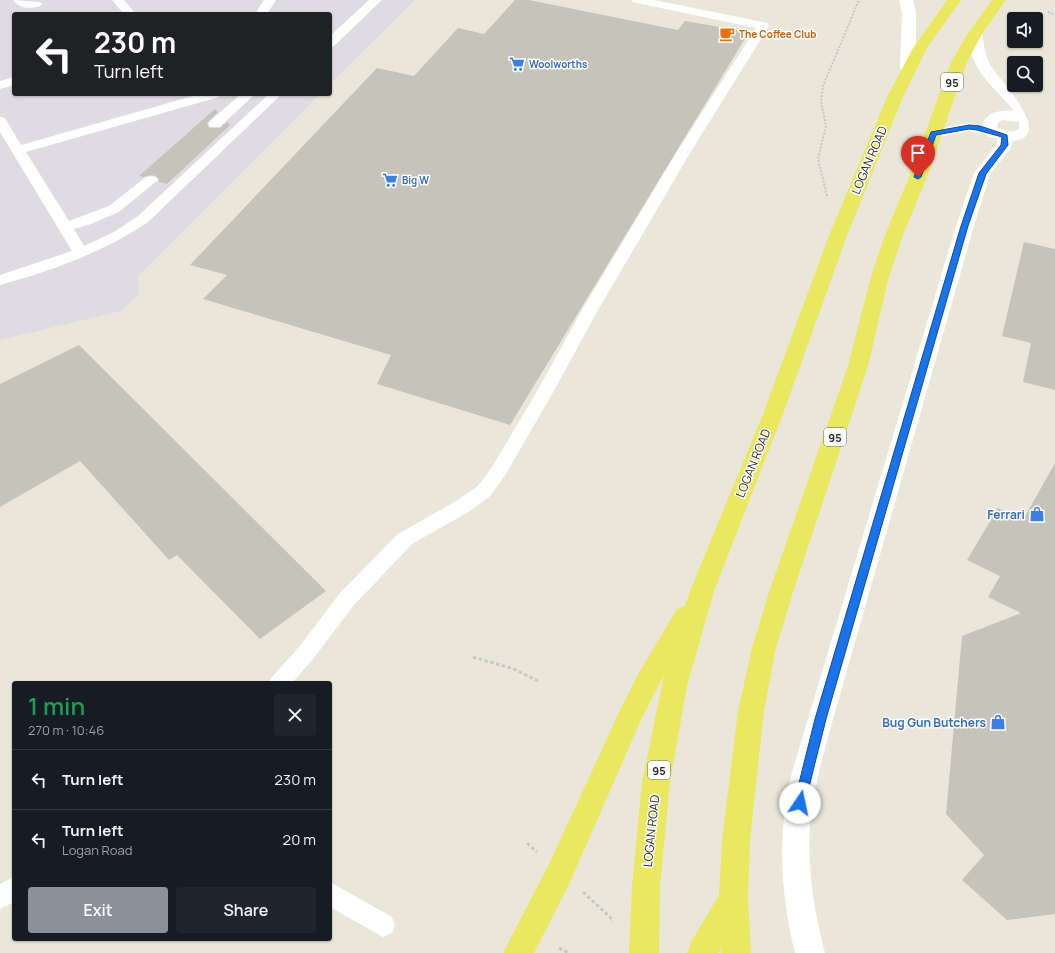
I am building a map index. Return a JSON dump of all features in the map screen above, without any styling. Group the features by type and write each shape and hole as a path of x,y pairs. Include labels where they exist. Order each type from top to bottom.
{"main road":[{"name":"LOGAN ROAD","path":"644,953 646,886 656,782 674,686 702,591 773,414 837,238 908,68 923,43 954,0"},
{"name":"95","path":"702,953 733,898 742,770 751,711 764,648 781,592 858,366 887,255 959,62 975,33 999,0"},
{"name":"95","path":"518,953 560,872 630,716 649,679 702,591"},
{"path":"733,898 736,953"}],"street":[{"path":"906,0 909,13 908,68"},
{"path":"975,33 981,59 985,68 1018,107 1028,124 1026,130 1018,136 998,134"},
{"path":"810,953 804,927 796,871 796,825 804,781 820,719 965,226 982,173 1005,145 998,134 989,126 991,120 1002,115 1025,118"}],"lane":[{"path":"19,0 26,5 36,4"},
{"path":"118,0 128,12"},
{"path":"257,0 266,8"},
{"path":"332,41 376,0"},
{"path":"281,681 306,653 347,600 405,539 463,506 484,491 498,472 543,396 590,310 687,147 763,26 636,0"},
{"path":"0,85 12,82"},
{"path":"18,150 207,96"},
{"path":"215,124 247,96"},
{"path":"0,280 81,253 119,235 143,219 274,96"},
{"path":"0,121 81,253"},
{"path":"933,134 969,127 998,134"},
{"path":"65,228 114,209 151,180"},
{"path":"0,897 12,890"},
{"path":"332,895 383,925"}],"path":[{"path":"818,159 826,126 821,101 823,86 859,0"},
{"path":"1048,12 1055,15"},
{"path":"473,657 514,669 538,681"},
{"path":"590,899 612,918 614,928"},
{"path":"559,948 569,953"}],"shaded area":[{"path":"0,0 415,0 332,82 332,12 12,12 12,96 318,96 138,276 139,294 121,311 0,340"}],"building":[{"path":"515,0 529,0 678,30 685,21 749,32 510,425 377,384 391,355 203,299 227,275 190,265 377,68 414,76 458,28 484,34"},
{"path":"215,109 218,112 207,123 209,128 220,128 227,122 230,125 167,184 159,182 159,179 156,176 139,176"},
{"path":"1024,242 1055,249 1055,390 1023,382 1031,343 1002,336"},
{"path":"79,345 326,591 260,639 177,555 169,560 80,461 0,507 0,384"},
{"path":"1055,463 1055,914 1007,920 962,880 984,855 946,814 962,636 1021,613 988,597 1000,576 967,560 998,508 1023,520"}],"place":[{"name":"The Coffee Club","path":"727,34"},
{"name":"Woolworths","path":"517,64"},
{"name":"Big W","path":"390,180"},
{"name":"Ferrari","path":"1037,514"},
{"name":"Bug Gun Butchers","path":"998,722"}],"route":[{"path":"800,803 804,781 820,719 856,601 889,483 965,226 982,173 1005,145 1005,136 978,128 969,127 933,134 918,177"}]}
